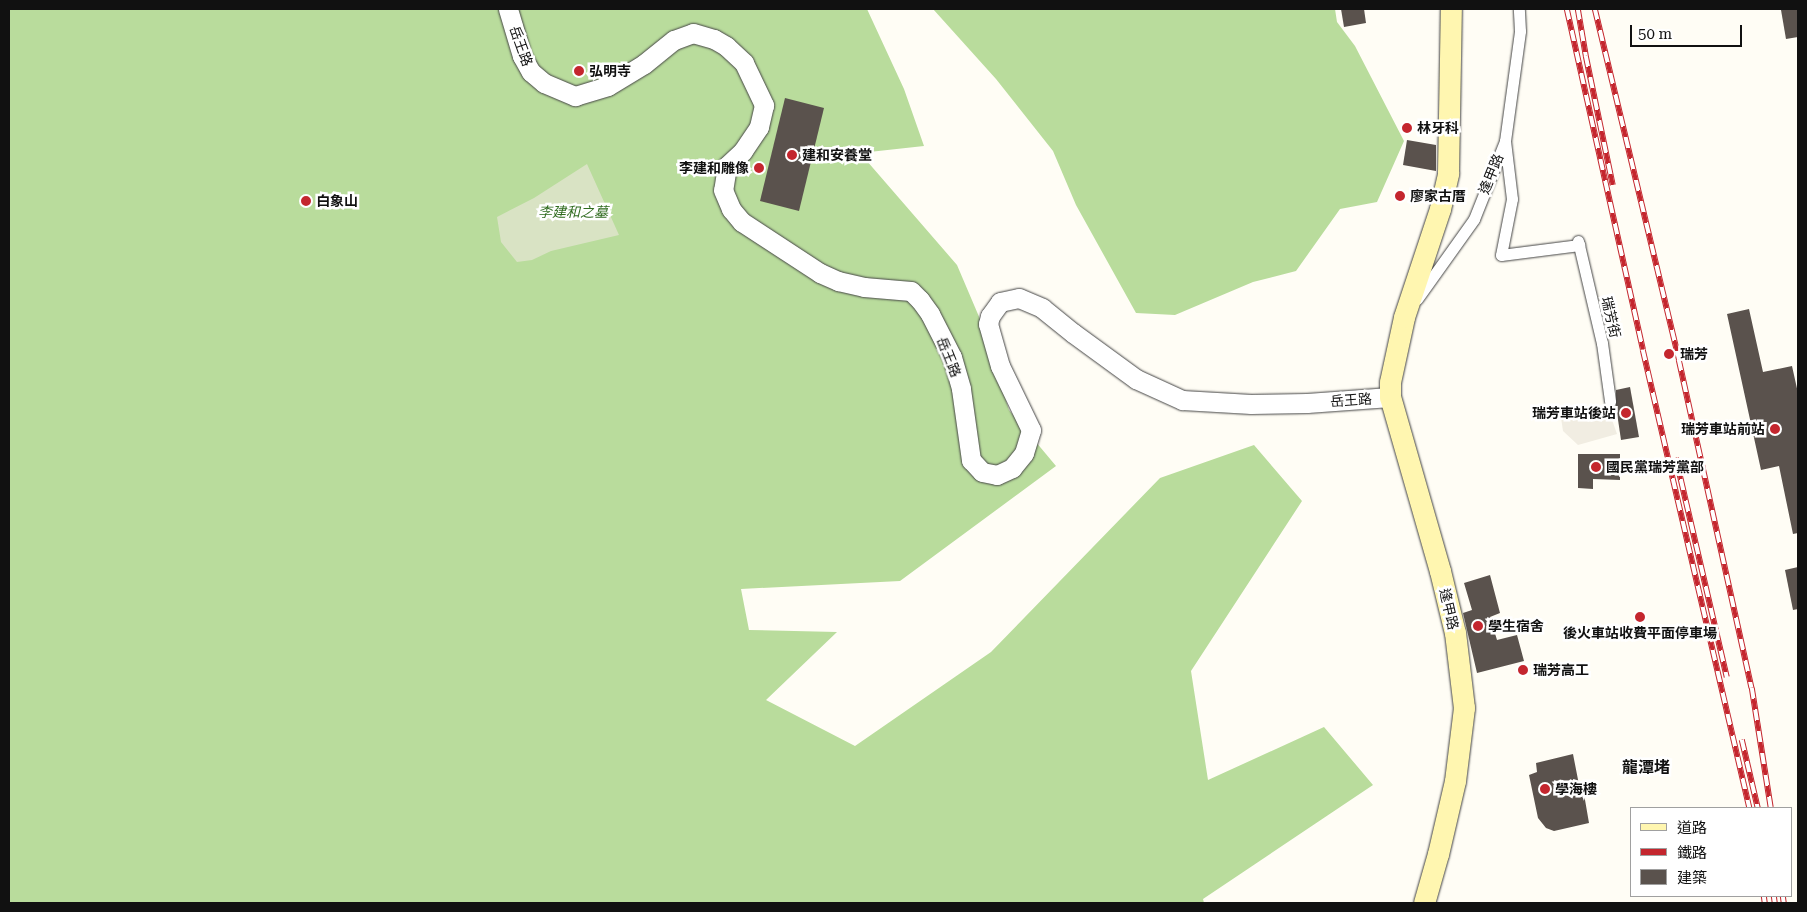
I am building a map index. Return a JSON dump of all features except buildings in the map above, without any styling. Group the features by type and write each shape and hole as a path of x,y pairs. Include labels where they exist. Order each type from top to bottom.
{"main road":[{"name":"逢甲路","path":"1424,903 1438,854 1454,781 1464,708 1455,633 1440,571 1390,397 1390,382 1404,318 1440,209 1448,173 1451,9"}],"street":[{"name":"岳王路","path":"508,9 522,56 531,72 544,83 575,96 608,86 644,64 674,40 693,33 726,46 744,63 764,105 759,127 743,151 727,166 724,190 731,209 742,222 820,273 838,281 864,287 911,291 920,300 930,314 952,357 961,389 971,460 982,472 996,475 1012,468 1024,453 1031,430 1000,366 988,324 990,316 1000,302 1018,298 1042,308 1072,333 1136,379 1182,400 1251,404 1390,397"},
{"name":"逢甲路","path":"1404,318 1474,219 1505,141 1520,31 1519,9"},
{"name":"瑞芳街","path":"1505,141 1512,199 1501,255 1578,243 1602,343 1610,400"}],"green space":[{"path":"9,9 867,9 904,89 924,146 860,153 957,265 980,319 1009,410 1056,466 900,581 741,589 749,630 837,632 766,700 855,746 991,652 1160,478 1254,445 1302,501 1191,671 1208,780 1324,727 1373,785 1203,899 1204,903 9,903"},
{"path":"933,9 1335,9 1337,22 1355,46 1404,141 1377,202 1340,209 1296,271 1253,282 1175,315 1136,313 1076,205 1053,151 996,79"},
{"name":"李建和之墓","path":"587,164 619,235 551,251 532,260 517,262 501,242 497,217 534,198"}],"shaded area":[{"path":"1560,411 1611,417 1617,434 1578,445 1563,431"}],"railway":[{"path":"1567,9 1643,350 1750,807"},
{"path":"1578,9 1613,185"},
{"path":"1595,9 1679,360 1752,688 1771,807"},
{"path":"1676,458 1727,677"},
{"path":"1742,740 1758,807"},
{"path":"1764,897 1765,903"},
{"path":"1774,897 1775,903"},
{"path":"1783,897 1784,903"}],"place":[{"name":"弘明寺","path":"579,71"},
{"name":"林牙科","path":"1407,128"},
{"name":"建和安養堂","path":"792,155"},
{"name":"李建和雕像","path":"759,168"},
{"name":"廖家古厝","path":"1400,196"},
{"name":"白象山","path":"306,201"},
{"name":"瑞芳","path":"1669,354"},
{"name":"瑞芳車站後站","path":"1626,413"},
{"name":"瑞芳車站前站","path":"1775,429"},
{"name":"國民黨瑞芳黨部","path":"1596,467"},
{"name":"後火車站收費平面停車場","path":"1640,617"},
{"name":"學生宿舍","path":"1478,626"},
{"name":"瑞芳高工","path":"1523,670"},
{"name":"學海樓","path":"1545,789"}],"district":[{"name":"龍潭堵","path":"1646,768"}]}
